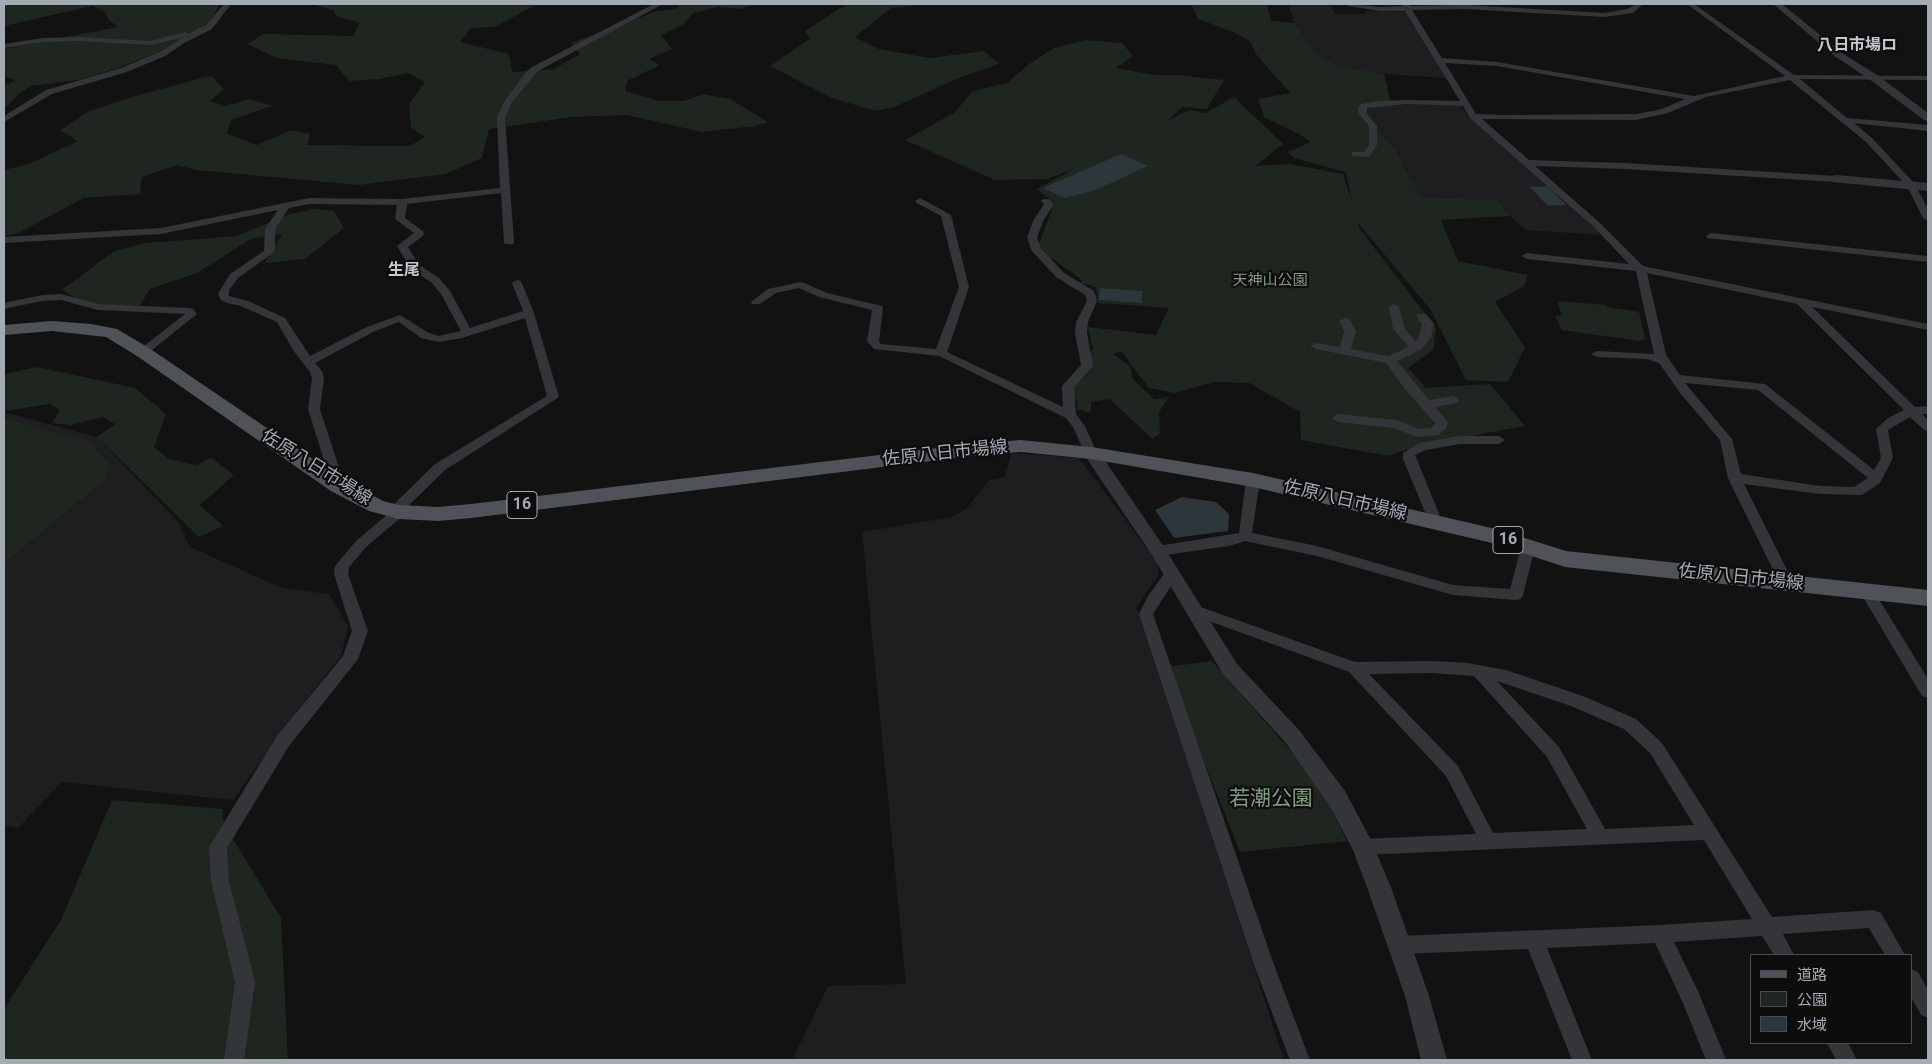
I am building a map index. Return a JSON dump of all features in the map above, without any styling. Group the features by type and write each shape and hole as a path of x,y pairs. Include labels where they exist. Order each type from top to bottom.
{"main road":[{"name":"佐原八日市場線","path":"4,330 37,326 91,328 111,333 143,352 338,486 376,506 397,511 438,514 471,511 991,448 1021,446 1091,453 1253,480 1496,536 1565,559 1928,598"}],"street":[{"path":"4,120 49,92 134,66 162,54 181,41 210,27 227,4"},
{"path":"509,242 501,118 508,102 529,74 637,14 659,4"},
{"path":"1349,4 1380,9 1465,7 1604,16 1630,11 1640,4"},
{"path":"1690,4 1792,77 1869,140 1911,185 1928,218"},
{"path":"1777,4 1839,55 1873,76 1928,118"},
{"path":"1407,7 1473,116 1597,224 1642,270 1660,355 1676,378 1726,439 1735,478 1786,582"},
{"path":"4,46 43,40 77,39 152,43 210,27"},
{"path":"1439,60 1497,64 1695,98"},
{"path":"1473,116 1508,118 1636,117 1665,111 1671,106 1695,98 1792,77 1873,76 1928,78"},
{"path":"1355,154 1366,155 1373,145 1373,126 1363,114 1362,108 1364,106 1407,102 1465,104"},
{"path":"1846,120 1928,128"},
{"path":"1527,163 1625,166 1836,179 1928,187"},
{"path":"4,240 161,231 309,201 402,202 505,190"},
{"path":"920,201 946,215 964,287 941,353"},
{"path":"1046,201 1049,204 1038,221 1032,238 1036,249 1060,275 1090,293 1092,302 1082,322 1080,333 1087,366 1068,386 1070,415"},
{"path":"402,202 400,219 420,234 402,246 415,267 435,280 446,293 467,333"},
{"path":"285,205 282,213 270,229 270,250 268,254 234,276 223,294 225,298 231,301 244,303 281,320 299,350 316,371 318,378 314,409 338,486"},
{"path":"1711,236 1928,259"},
{"path":"1527,256 1631,267 1798,299 1928,327"},
{"path":"234,1060 245,982 220,881 218,847 283,741 350,659 360,630 341,574 342,566 361,544 440,467 553,397 529,313 517,283"},
{"path":"756,302 772,291 800,285 823,295 878,308 873,341 878,347 941,353 1070,415 1079,426 1091,453 1158,551 1230,669 1292,736 1337,798 1363,847 1400,946 1417,996 1434,1060"},
{"path":"4,306 42,298 60,297 98,307 189,311 192,314 143,352"},
{"path":"1798,299 1928,427"},
{"path":"1394,307 1399,329 1408,341 1417,348"},
{"path":"308,362 371,329 400,318 432,338 449,338 529,313"},
{"path":"1390,360 1417,348 1425,336 1428,324 1422,316"},
{"path":"1345,351 1350,331 1346,321"},
{"path":"1316,346 1390,360 1409,386 1442,422 1442,425 1451,430 1460,440"},
{"path":"1597,354 1647,356 1664,360"},
{"path":"1676,378 1761,387 1876,478"},
{"path":"1427,404 1453,400"},
{"path":"1735,478 1820,490 1856,492 1876,478 1887,458 1882,429 1892,421 1912,411 1928,410"},
{"path":"1338,418 1396,424 1416,433 1434,432 1442,425"},
{"path":"1435,522 1409,459 1409,453 1423,446 1460,440 1499,440"},
{"path":"1245,536 1253,480"},
{"path":"1158,551 1230,541 1245,536 1317,551 1453,590 1516,595 1528,547"},
{"path":"1171,575 1153,600 1146,614 1264,965 1300,1060"},
{"path":"1867,592 1928,692"},
{"path":"1195,610 1354,668 1432,667 1506,676 1568,698 1630,724 1653,744 1784,954"},
{"path":"1354,668 1452,771 1488,841"},
{"path":"1480,672 1553,752 1600,837"},
{"path":"1363,847 1708,832"},
{"path":"1400,946 1660,934 1874,919 1895,954"},
{"path":"1660,934 1691,998 1716,1060"},
{"path":"1534,940 1582,1060"},
{"path":"1912,982 1928,1008"},
{"path":"1838,1044 1847,1060"}],"shaded area":[{"path":"1288,4 1330,4 1335,14 1366,14 1365,11 1407,12 1446,78 1384,74 1341,66 1317,54 1295,23"},
{"path":"1391,104 1460,105 1468,116 1604,235 1525,230 1510,216 1497,199 1421,197 1395,149 1358,106"},
{"path":"4,412 97,437 178,522 190,547 282,588 329,594 348,626 341,656 294,715 233,800 62,782 18,828 4,825"},
{"path":"1011,453 1079,458 1158,563 1158,576 1136,608 1142,621 1284,1060 792,1060 828,986 906,984 862,532 952,517 967,508 989,480 1005,477"}],"green space":[{"path":"4,4 220,4 210,22 154,54 112,70 78,80 31,86 20,93 4,109 4,86 15,80 4,76 4,49 118,27 109,20 105,12 92,6 4,26"},
{"path":"314,4 538,4 494,27 471,28 460,42 509,54 512,72 554,69 580,54 571,43 657,11 679,8 677,4 755,4 741,9 719,7 693,13 683,25 661,35 672,49 649,59 660,65 627,81 625,91 659,101 684,101 703,94 730,99 768,122 755,126 702,132 627,115 571,117 489,129 482,158 446,174 359,185 196,170 177,165 142,177 140,194 84,198 16,234 4,236 4,170 29,164 78,141 60,130 87,112 132,97 201,78 212,76 224,89 210,101 226,106 250,99 272,106 231,120 227,134 257,145 292,130 310,134 307,145 410,146 425,137 411,128 409,104 425,82 408,73 379,79 349,81 336,65 277,58 247,44 264,34 353,36 360,23 336,16 333,10"},
{"path":"847,4 929,4 891,8 855,37 879,49 929,58 984,51 999,64 961,77 894,107 876,111 832,98 770,66 810,39 805,31"},
{"name":"天神山公園","path":"1191,4 1267,4 1271,21 1295,23 1317,54 1341,66 1384,74 1391,104 1358,106 1395,149 1421,197 1497,199 1510,216 1441,220 1458,261 1528,275 1524,286 1495,302 1525,347 1508,382 1466,380 1430,309 1358,223 1359,228 1436,328 1433,350 1408,368 1426,388 1490,384 1525,426 1422,445 1388,456 1301,440 1300,412 1249,383 1214,382 1175,393 1149,388 1121,351 1113,354 1130,366 1133,379 1141,387 1154,399 1169,397 1159,412 1160,434 1152,439 1110,399 1091,402 1091,413 1077,409 1077,401 1072,393 1072,387 1093,350 1088,327 1156,335 1169,308 1098,303 1096,287 1081,283 1081,279 1047,255 1039,244 1054,203 1037,189 1074,169 1047,179 995,180 905,140 954,113 973,91 1007,83 1029,64 1054,48 1086,40 1122,43 1133,56 1116,68 1155,75 1176,75 1224,80 1207,109 1182,107 1169,120 1189,110 1206,113 1234,97 1283,144 1255,166 1290,164 1343,174 1352,202 1346,172 1294,158 1288,152 1311,142 1264,117 1258,99 1290,93 1256,54 1250,41 1233,32 1198,19"},
{"path":"314,209 334,211 344,228 305,259 265,263 282,234 251,239 197,273 150,289 138,308 82,302 62,290 114,251 146,243 237,236 287,215"},
{"path":"1557,301 1606,305 1607,307 1639,312 1645,339 1640,341 1562,330 1555,316 1562,315"},
{"path":"37,367 135,388 166,414 154,447 169,459 196,465 211,458 234,475 200,505 223,526 199,537 97,437 115,424 103,417 70,425 52,423 60,410 50,404 4,411 4,374"},
{"path":"4,418 89,441 110,466 103,481 4,563"},
{"name":"若潮公園","path":"1212,661 1317,781 1347,841 1240,852 1167,667"},
{"path":"112,800 222,809 224,824 281,918 288,1060 4,1060 4,1009 61,920"}],"water":[{"path":"1121,154 1148,166 1096,190 1065,198 1043,188"},
{"path":"1548,186 1566,205 1548,206 1530,187"},
{"path":"1100,288 1142,291 1142,303 1099,300"},
{"path":"1182,497 1216,502 1229,514 1228,531 1174,538 1155,510"}],"district":[{"name":"八日市場ロ","path":"1857,46"},
{"name":"生尾","path":"404,271"}]}
